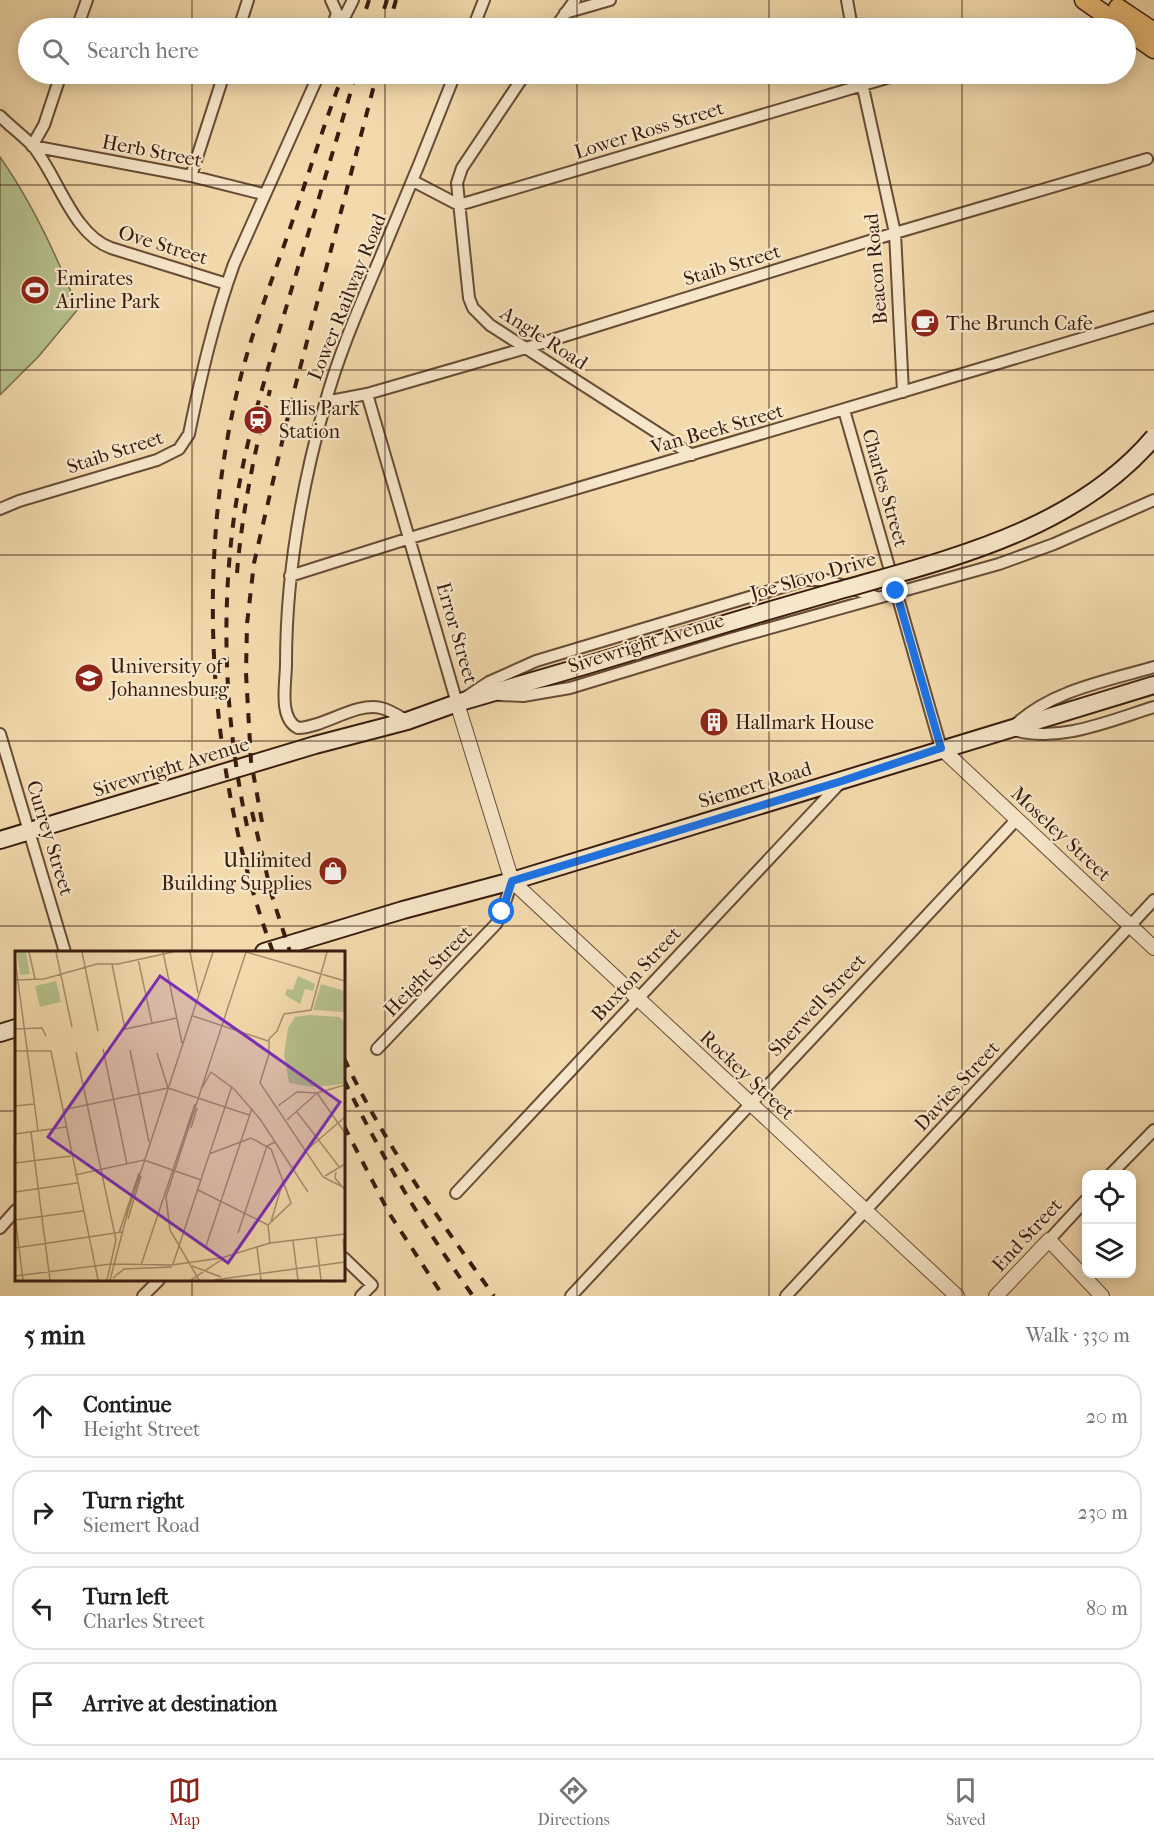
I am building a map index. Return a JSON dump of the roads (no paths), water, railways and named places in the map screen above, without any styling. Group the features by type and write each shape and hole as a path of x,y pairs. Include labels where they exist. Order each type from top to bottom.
{"main road":[{"path":"1084,0 1110,18"},
{"path":"1105,0 1133,18"},
{"path":"1136,20 1154,32"},
{"path":"1136,36 1154,49"},
{"name":"Joe Slovo Drive","path":"457,703 918,567 1018,533 1073,505 1101,487 1154,437"},
{"name":"Siemert Road","path":"512,881 842,781 941,748 1154,685"},
{"name":"Sivewright Avenue","path":"0,840 315,745 407,721 457,703"},
{"path":"267,951 402,910 512,881"},
{"path":"0,1033 15,1028"}],"street":[{"path":"81,18 87,0"},
{"path":"242,18 248,0"},
{"path":"331,0 337,13 335,18"},
{"path":"344,18 353,0"},
{"path":"477,18 484,0"},
{"path":"562,18 575,0"},
{"path":"565,13 610,0"},
{"path":"847,0 850,18"},
{"path":"32,146 44,125 58,84"},
{"path":"191,176 221,84"},
{"path":"265,191 268,170 307,84"},
{"path":"265,191 314,84"},
{"name":"Lower Railway Road","path":"407,721 382,708 370,707 302,728 290,722 286,708 286,638 290,576 310,460 325,402 351,329 451,84"},
{"name":"Angle Road","path":"518,84 462,168 457,183 466,284 473,308 490,325 692,455"},
{"name":"Lower Ross Street","path":"459,205 845,84"},
{"name":"Beacon Road","path":"862,84 895,233 903,392"},
{"name":"Ove Street","path":"0,117 32,146 82,224 97,242 227,284"},
{"name":"Herb Street","path":"32,146 265,191"},
{"name":"Staib Street","path":"325,402 367,394 526,348 895,233 1148,159"},
{"path":"413,181 459,205"},
{"name":"Staib Street","path":"0,509 6,505 157,460 179,449 189,434 207,352 227,284 265,191"},
{"name":"Van Beek Street","path":"290,576 410,538 1154,317"},
{"name":"Error Street","path":"367,394 457,703 512,881"},
{"name":"Charles Street","path":"844,410 941,748"},
{"name":"Sivewright Avenue","path":"487,694 523,696 570,688 896,591 958,576 1054,544 1154,500"},
{"path":"457,703 489,682 536,661 806,579 826,580 876,597"},
{"name":"Siemert Road","path":"1010,729 1023,717 1055,698 1154,667"},
{"name":"Siemert Road","path":"1010,729 1029,734 1047,735 1080,729 1154,707"},
{"name":"Currey Street","path":"0,734 65,951"},
{"name":"Moseley Street","path":"941,748 1154,948"},
{"name":"Buxton Street","path":"456,1192 842,781"},
{"name":"Sherwell Street","path":"571,1296 1017,819"},
{"name":"Rockey Street","path":"512,881 957,1296"},
{"name":"Height Street","path":"377,1050 496,924 512,881"},
{"name":"Davies Street","path":"786,1296 1154,900"},
{"path":"1115,1170 1154,1130"},
{"name":"End Street","path":"996,1296 1082,1204"},
{"path":"0,1228 15,1211"},
{"path":"1049,1240 1102,1296"},
{"path":"345,1259 372,1285 362,1296"},
{"path":"143,1296 158,1281"}],"railway":[{"path":"363,18 369,0"},
{"path":"381,18 387,0"},
{"path":"391,18 396,0"},
{"path":"273,951 252,887 235,820 223,750 215,680 213,609 215,538 223,469 235,401 246,359 258,318 339,84"},
{"path":"247,826 234,748 227,669 227,589 235,510 250,433 353,84"},
{"path":"262,822 251,761 246,673 247,624 254,563 293,395 374,84"},
{"path":"237,573 250,481 270,390"},
{"path":"252,812 272,896 290,951"},
{"path":"345,1060 395,1151 433,1210 494,1296"},
{"path":"345,1082 404,1191 473,1296"},
{"path":"345,1128 389,1213 443,1296"}],"place":[{"name":"Emirates Airline Park","path":"35,290"},
{"name":"The Brunch Cafe","path":"925,323"},
{"name":"Ellis Park Station","path":"258,420"},
{"name":"University of Johannesburg","path":"89,678"},
{"name":"Hallmark House","path":"714,722"},
{"name":"Unlimited Building Supplies","path":"333,871"}]}
